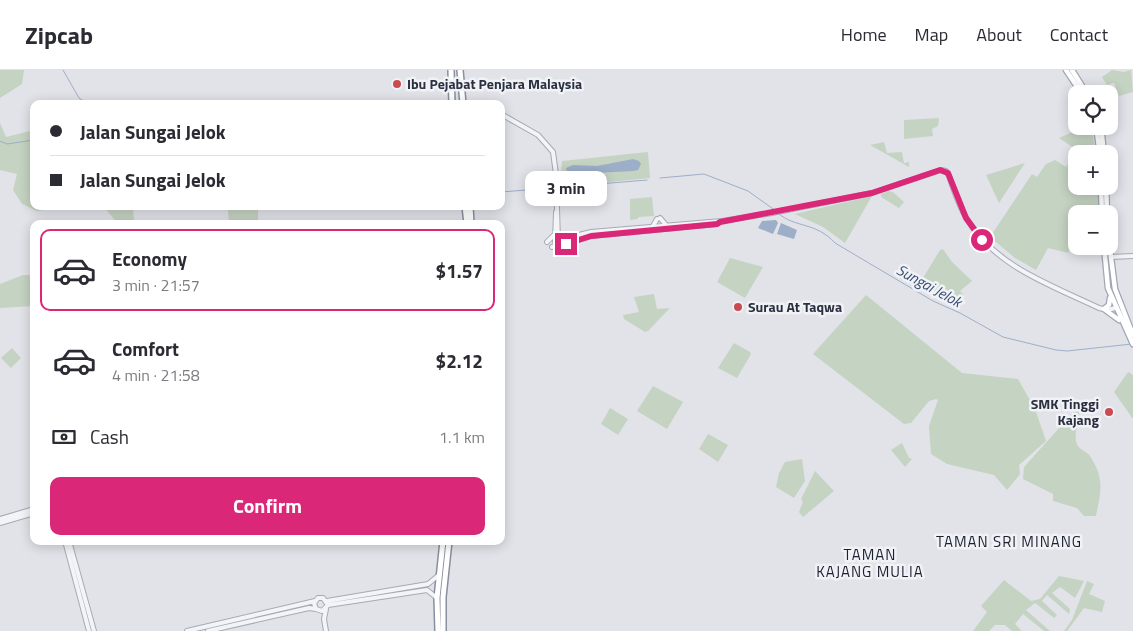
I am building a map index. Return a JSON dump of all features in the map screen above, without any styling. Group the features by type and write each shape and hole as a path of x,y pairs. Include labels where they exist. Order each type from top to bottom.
{"highway":[{"path":"451,70 452,100"},
{"path":"460,70 464,100"},
{"path":"438,631 437,598 443,545"},
{"path":"443,631 442,597 448,545"}],"main road":[{"path":"1066,70 1076,85"},
{"path":"1072,70 1081,85"},
{"path":"1105,255 1110,294 1132,342"},
{"path":"1106,266 1110,257"},
{"path":"1110,257 1118,306 1115,308"},
{"path":"1115,289 1132,334"},
{"path":"1110,294 1109,305 1104,309 1123,325"},
{"path":"1115,308 1132,334"}],"street":[{"path":"505,116 538,135 553,152 556,174 557,241"},
{"path":"654,228 591,236 552,247 557,241 591,232 666,227 717,224 784,211 872,193 936,170 943,170 949,176 966,218 976,233 997,254 1029,274 1094,305 1104,309 1115,308"},
{"path":"654,228 658,218 666,227"},
{"path":"654,228 660,234 666,227"},
{"path":"557,233 567,238"},
{"path":"547,242 557,233"},
{"path":"557,241 566,244"},
{"path":"1110,257 1133,256"},
{"path":"0,519 30,510"},
{"path":"0,523 30,514"},
{"path":"65,545 89,631"},
{"path":"70,545 94,631"},
{"path":"208,631 309,608 317,610 327,605 428,584 439,575"},
{"path":"327,605 427,590 437,598"},
{"path":"188,631 321,598 327,605"},
{"path":"315,601 317,610 324,619"},
{"path":"326,631 324,619 327,605"}],"green space":[{"path":"0,70 24,70 22,84 0,98"},
{"path":"1112,70 1124,72 1131,70 1133,92 1119,96 1118,85 1114,83 1107,85 1102,77"},
{"path":"939,118 938,126 932,129 933,136 904,139 904,120"},
{"path":"0,123 6,137 30,131 30,208 22,204 13,190 17,174 0,170"},
{"path":"1068,134 1093,135 1094,145 1070,145 1059,138"},
{"path":"884,142 887,153 902,152 904,163 909,162 909,167 870,145"},
{"path":"648,152 650,178 560,187 562,161"},
{"path":"1055,160 1066,167 1068,164 1068,195 1098,195 1098,205 1068,205 1068,253 1048,248 1036,270 1015,258 990,237 1032,174 1037,177 1046,164"},
{"path":"1025,163 999,203 986,175"},
{"path":"889,191 893,192 904,202 899,208 881,197 881,194"},
{"path":"872,196 845,243 823,227 795,214"},
{"path":"652,197 654,216 630,220 630,199"},
{"path":"107,210 133,210 134,220 115,220"},
{"path":"228,210 258,210 258,220 229,220"},
{"path":"943,249 952,262 972,281 960,291 963,294 959,300 953,296 949,300 920,283 940,250"},
{"path":"730,258 763,267 745,298 717,282"},
{"path":"23,275 30,275 30,306 0,308 0,284"},
{"path":"654,294 657,309 670,308 648,331 645,332 624,319 623,315 639,312 634,297"},
{"path":"866,295 962,373 1018,379 1035,409 1046,441 1019,465 1020,474 1007,490 994,475 947,464 931,454 929,426 938,400 929,401 911,423 904,424 813,354"},
{"path":"734,343 751,354 737,378 718,368"},
{"path":"12,348 21,358 11,368 1,358"},
{"path":"1128,372 1133,375 1133,419 1114,392"},
{"path":"653,386 683,402 667,429 637,411"},
{"path":"1078,407 1079,417 1076,442 1090,456 1100,479 1096,516 1084,516 1077,508 1053,501 1053,494 1023,479 1024,467"},
{"path":"610,408 628,419 618,435 601,424"},
{"path":"708,434 728,445 718,462 699,449"},
{"path":"902,443 909,458 912,459 905,467 891,450"},
{"path":"802,459 805,481 794,498 776,487 779,473 785,462"},
{"path":"815,471 834,491 803,517 799,512 803,502 801,499"},
{"path":"1059,576 1084,581 1075,598 1060,587 1052,593 1070,609 1069,614 1047,595 1042,601 1057,615 1054,618 1035,603 1026,610 1050,631 1044,631 1023,614 1015,624 1022,631 1012,631 1005,625 995,625 989,631 973,631 987,612 981,606 1004,580 1031,601 1040,599"},
{"path":"1087,581 1094,584 1089,594 1105,601 1102,612 1084,608 1067,631 1064,631 1072,620"}],"water":[{"path":"633,159 641,164 638,170 595,173 573,177 567,172 566,168 573,165 597,166"},
{"path":"776,220 778,223 773,234 758,228 762,221"},
{"path":"781,223 797,230 794,239 777,234"}],"waterway":[{"path":"63,70 82,100"},
{"path":"0,141 7,144 30,141"},
{"path":"660,178 704,174 748,191 776,211"},
{"path":"563,187 647,180"},
{"path":"505,192 552,188"},
{"name":"Sungai Jelok","path":"779,214 821,232 835,243 933,301 960,313 1003,337 1067,351 1132,344"}],"place":[{"name":"Ibu Pejabat Penjara Malaysia","path":"397,84"},
{"name":"Surau At Taqwa","path":"738,307"},
{"name":"SMK Tinggi Kajang","path":"1109,412"}],"district":[{"name":"TAMAN SRI MINANG","path":"1009,542"},
{"name":"TAMAN KAJANG MULIA","path":"870,564"}],"route":[{"path":"566,244 591,236 717,224 872,193 936,170 948,173 966,218 982,240"}]}
